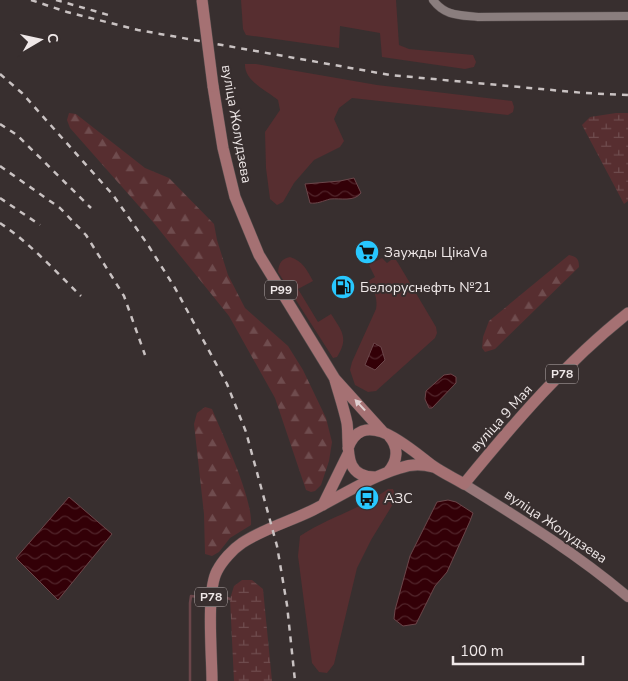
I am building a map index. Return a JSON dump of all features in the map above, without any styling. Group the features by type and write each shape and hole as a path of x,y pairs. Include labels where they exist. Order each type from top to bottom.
{"main road":[{"name":"вуліца Жолудзева","path":"202,0 223,148 235,197 259,255 335,378"},
{"name":"вуліца 9 Мая","path":"464,484 555,380 610,327 628,313"},
{"name":"Р99","path":"335,378 386,433"},
{"name":"Р99","path":"335,378 346,422 348,452"},
{"path":"323,505 348,452 350,442 359,433 371,429 386,433 395,444 395,462 388,472"},
{"name":"Р78","path":"386,433 435,468 464,484"},
{"path":"348,452 351,465 359,474 370,478 376,477"},
{"name":"Р78","path":"212,681 211,604 216,572 241,543 388,472 414,465 435,468"},
{"name":"вуліца Жолудзева","path":"464,484 560,544 600,573 628,597"}],"street":[{"path":"433,0 440,9 456,15 478,17 628,16"}],"green space":[{"path":"241,0 396,0 399,45 409,49 473,55 476,62 474,67 465,69 382,57 380,33 340,26 339,48 246,35 243,29"},
{"path":"245,64 256,64 377,85 512,101 514,107 513,112 508,115 352,98 339,108 334,119 344,141 340,147 314,160 294,183 283,202 277,205 270,199 266,168 265,132 280,110 278,100 248,76"},
{"path":"69,113 76,114 145,168 169,178 214,224 228,275 245,308 288,346 303,370 326,418 332,442 329,461 321,485 315,491 306,490 275,398 229,316 153,222 70,128 67,120"},
{"path":"628,113 628,201 624,204 582,125 590,117"},
{"path":"569,255 577,259 579,267 495,349 485,352 482,348 483,337 489,321"},
{"path":"290,257 301,263 313,281 298,289 318,322 331,314 341,330 343,345 337,357 333,358 278,272 281,262"},
{"path":"382,258 387,263 391,260 396,260 436,327 437,333 435,338 376,391 368,392 355,385 350,370 376,309 375,294 368,281 375,277 369,265"},
{"path":"205,407 212,409 236,467 247,499 251,525 230,538 219,552 212,556 205,554 204,514 194,424 197,413"},
{"path":"388,489 393,489 395,494 393,504 371,540 357,568 334,664 327,673 319,672 312,663 298,556 300,536 366,503"},
{"path":"242,580 252,580 263,589 272,681 234,681 230,599 234,586"}],"water":[{"path":"354,178 361,193 355,198 330,199 318,203 310,203 305,184"},
{"path":"374,343 381,347 385,360 375,370 365,365"},
{"path":"451,374 456,377 456,383 432,408 429,408 425,399 426,391 444,375"},
{"path":"69,497 112,534 58,600 16,558"},
{"path":"448,500 456,502 473,513 447,572 435,586 416,624 403,626 394,619 410,556 437,502"}],"waterway":[{"path":"190,681 190,603 191,596 198,597"},
{"path":"224,597 230,599"}],"railway":[{"path":"31,0 67,12 138,30 390,75 584,93 628,95"},
{"path":"56,0 112,16"},
{"path":"0,74 22,93 113,195 175,288 227,384 246,432 277,546 287,605 295,681"},
{"path":"0,124 17,135 91,208"},
{"path":"0,166 60,208 86,235 124,296 145,355"},
{"path":"0,198 40,225"},
{"path":"0,223 32,248 81,296"}],"place":[{"name":"Заужды ЦікаVа","path":"367,252"},
{"name":"Белоруснефть №21","path":"343,287"},
{"name":"АЗС","path":"367,498"}]}
